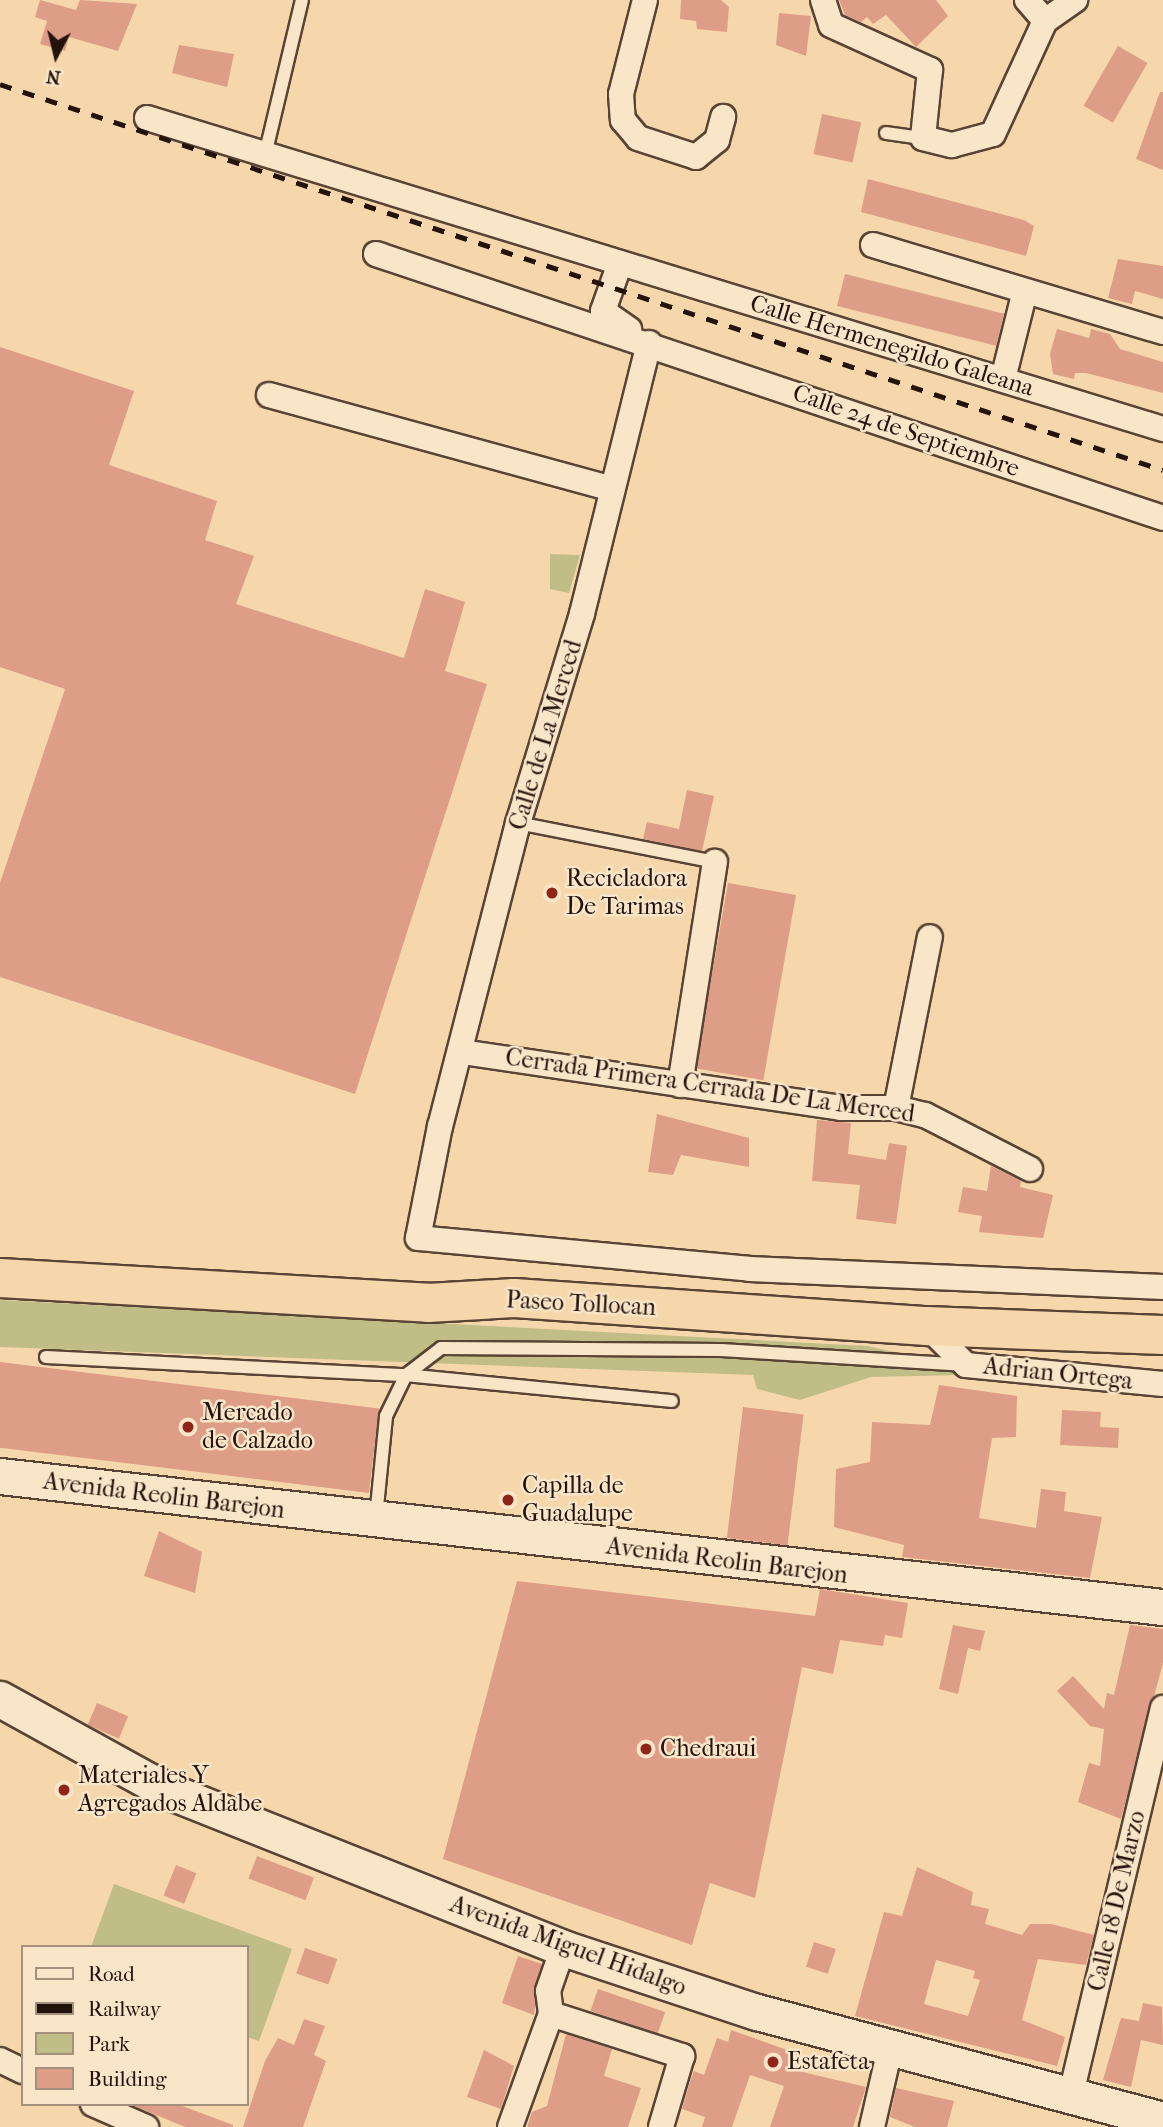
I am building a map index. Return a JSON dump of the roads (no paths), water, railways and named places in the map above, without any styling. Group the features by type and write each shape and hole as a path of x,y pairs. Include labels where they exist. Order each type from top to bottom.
{"highway":[{"name":"Paseo Tollocan","path":"0,1278 428,1303 514,1298 927,1326 1163,1335"}],"main road":[{"name":"Avenida Reolin Barejon","path":"0,1476 1163,1607"},
{"name":"Avenida Miguel Hidalgo","path":"0,1699 160,1788 563,1948 890,2049 1163,2120"}],"street":[{"path":"645,0 621,94 622,120 638,138 696,157 717,140 723,117"},
{"path":"823,0 831,25 930,70 923,138 952,145 993,134 1045,21 1075,0"},
{"path":"1027,0 1045,21"},
{"name":"Calle Hermenegildo Galeana","path":"147,118 1163,429"},
{"path":"873,245 1008,282 1024,295 1163,332"},
{"name":"Calle 24 de Septiembre","path":"376,254 649,343 1163,518"},
{"path":"620,263 603,311 649,343"},
{"path":"1003,379 1024,295"},
{"name":"Calle de La Merced","path":"649,343 582,614 519,823 462,1052 440,1126 418,1238 750,1269 1163,1287"},
{"path":"269,395 612,489"},
{"path":"680,1085 715,862"},
{"path":"896,1108 930,937"},
{"name":"Cerrada Primera Cerrada De La Merced","path":"462,1052 841,1108 896,1108 925,1115 1030,1169"},
{"name":"Adrian Ortega","path":"927,1326 967,1365 1163,1384"},
{"name":"Calle 18 De Marzo","path":"1071,2095 1163,1708"},
{"path":"510,2127 551,2014 548,1991 563,1948"},
{"path":"551,2014 682,2056 661,2127"},
{"path":"872,2127 890,2049"},
{"path":"0,2060 21,2070"},
{"path":"98,2106 146,2127"}],"lane":[{"path":"265,155 302,0"},
{"path":"886,133 923,138"},
{"path":"519,823 715,862"},
{"path":"376,1520 386,1416 406,1375 441,1348 721,1350 967,1365"},
{"path":"46,1357 406,1375 673,1401"}],"railway":[{"path":"0,84 1163,470"}],"place":[{"name":"Recicladora De Tarimas","path":"552,893"},
{"name":"Mercado de Calzado","path":"188,1427"},
{"name":"Capilla de Guadalupe","path":"508,1500"},
{"name":"Chedraui","path":"646,1749"},
{"name":"Materiales Y Agregados Aldabe","path":"64,1790"},
{"name":"Estafeta","path":"773,2062"}]}
